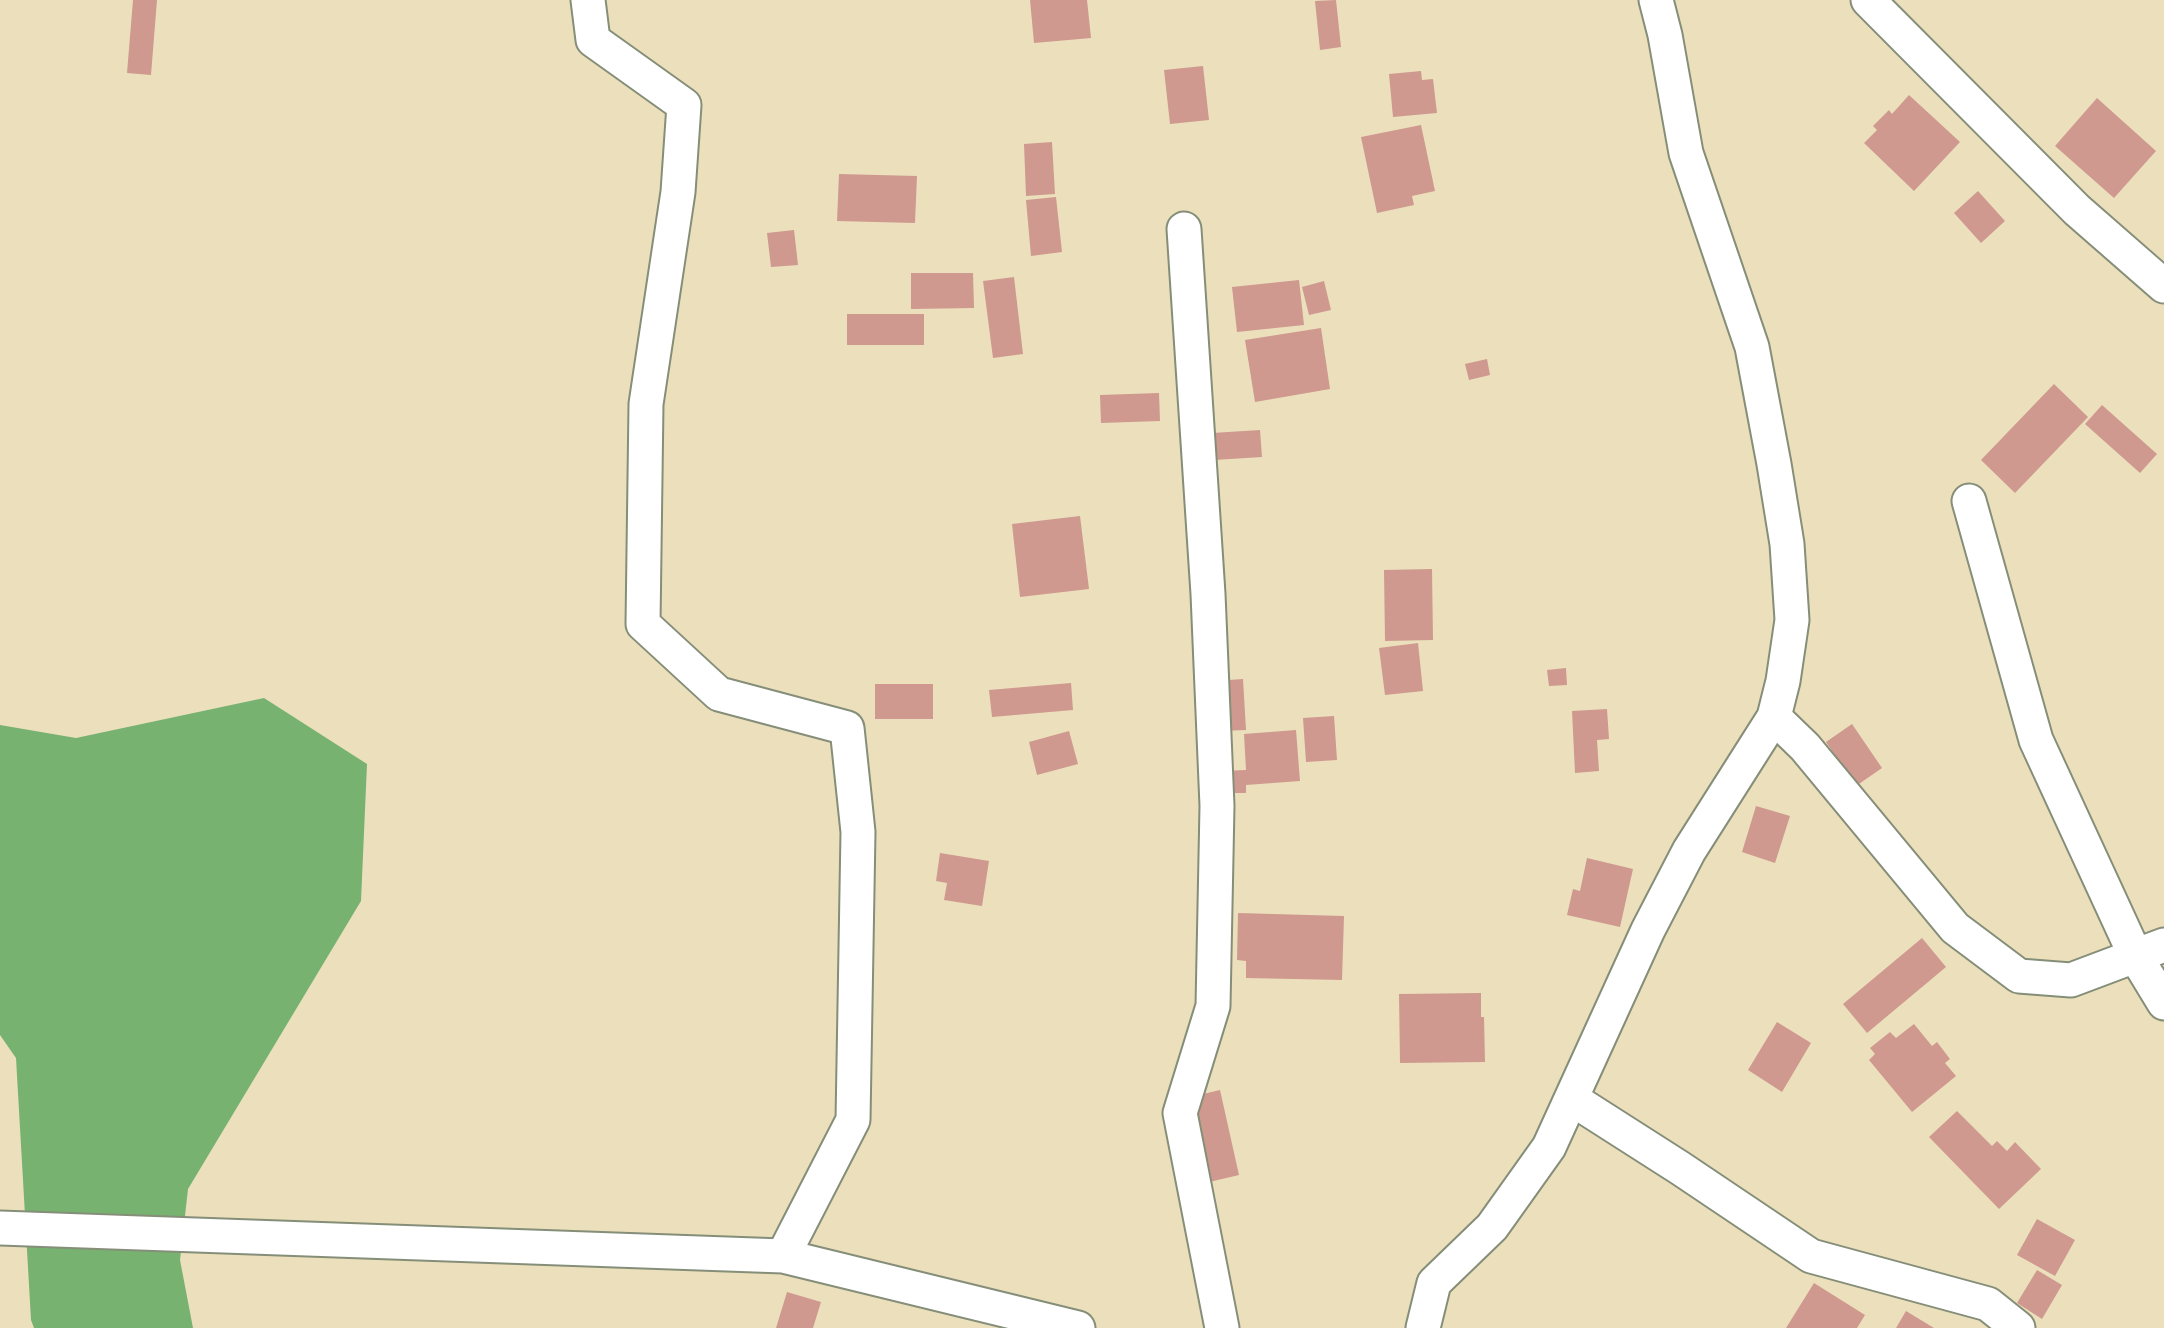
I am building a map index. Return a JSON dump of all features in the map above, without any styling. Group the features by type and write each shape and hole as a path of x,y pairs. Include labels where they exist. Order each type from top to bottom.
{"street":[{"path":"588,0 593,40 684,105 678,192 646,404 643,624 719,694 847,728 858,832 853,1120 783,1255"},
{"path":"1423,1328 1434,1283 1492,1227 1549,1147 1648,930 1684,862 1774,717 1783,681 1792,620 1787,544 1774,464 1752,347 1686,153 1656,0"},
{"path":"1868,0 2077,210 2164,286"},
{"path":"1184,229 1209,594 1217,806 1213,1006 1180,1113 1222,1328"},
{"path":"1969,500 2036,740 2150,951 2164,1003"},
{"path":"1774,717 1805,747 1955,928 2019,976 2071,980 2150,951"},
{"path":"1572,1099 1811,1256 1988,1304 2018,1328"},
{"path":"0,1228 783,1255 1078,1328"}],"green space":[{"path":"264,698 367,764 361,901 188,1189 180,1260 193,1328 34,1328 31,1320 16,1058 0,1035 0,725 76,738"}],"building":[{"path":"133,0 157,0 151,75 127,73"},
{"path":"1030,0 1087,0 1091,38 1034,43"},
{"path":"1336,0 1341,47 1320,50 1315,1"},
{"path":"1203,66 1209,120 1170,124 1164,70"},
{"path":"1421,71 1422,80 1433,79 1437,113 1393,117 1389,74"},
{"path":"1909,95 1960,142 1914,191 1864,143 1877,130 1873,126 1889,110 1892,114"},
{"path":"2097,98 2156,151 2114,198 2055,146"},
{"path":"1421,125 1435,191 1412,196 1414,205 1377,213 1361,137"},
{"path":"1052,142 1055,194 1026,196 1024,144"},
{"path":"839,174 917,176 915,223 837,221"},
{"path":"1978,191 2005,221 1981,243 1954,213"},
{"path":"1056,197 1062,252 1031,256 1026,200"},
{"path":"794,230 798,265 771,267 767,233"},
{"path":"911,273 973,273 974,308 911,309"},
{"path":"1014,277 1023,354 993,358 983,281"},
{"path":"1299,280 1304,325 1237,332 1232,287"},
{"path":"1324,281 1331,310 1309,315 1302,287"},
{"path":"847,314 924,314 924,345 847,345"},
{"path":"1321,328 1330,389 1255,402 1245,340"},
{"path":"1487,359 1490,375 1469,380 1465,364"},
{"path":"2054,384 2088,417 2015,493 1981,460"},
{"path":"1159,393 1160,421 1101,423 1100,395"},
{"path":"2102,405 2157,454 2140,473 2085,424"},
{"path":"1260,430 1262,457 1214,460 1212,433"},
{"path":"1080,516 1089,589 1020,597 1012,524"},
{"path":"1432,569 1433,640 1385,641 1384,570"},
{"path":"1418,643 1423,691 1385,695 1379,648"},
{"path":"1566,668 1567,685 1549,686 1547,670"},
{"path":"1243,679 1246,730 1218,731 1215,681"},
{"path":"1071,683 1073,710 992,717 989,690"},
{"path":"875,684 933,684 933,719 875,719"},
{"path":"1607,709 1609,739 1597,740 1599,771 1575,773 1572,711"},
{"path":"1334,716 1337,760 1306,762 1303,718"},
{"path":"1852,724 1882,768 1856,786 1826,742"},
{"path":"1296,730 1300,781 1246,785 1246,793 1222,793 1221,771 1246,770 1244,734"},
{"path":"1069,731 1078,764 1037,775 1029,742"},
{"path":"1756,806 1790,816 1775,863 1742,852"},
{"path":"940,853 989,861 982,906 944,900 947,883 936,881"},
{"path":"1587,858 1633,869 1620,927 1567,915 1573,889 1580,891"},
{"path":"1238,913 1344,916 1342,980 1246,978 1246,961 1237,960"},
{"path":"1922,938 1946,967 1867,1033 1843,1004"},
{"path":"1481,993 1485,1062 1400,1063 1399,994"},
{"path":"1777,1022 1811,1043 1782,1092 1748,1070"},
{"path":"1914,1024 1932,1046 1937,1042 1950,1059 1945,1063 1956,1076 1912,1112 1869,1060 1875,1054 1870,1048 1890,1032 1896,1038"},
{"path":"1220,1090 1239,1175 1205,1183 1186,1098"},
{"path":"1957,1111 1992,1146 1997,1141 2007,1151 2015,1142 2041,1169 1999,1209 1929,1137"},
{"path":"2037,1219 2075,1240 2055,1276 2017,1255"},
{"path":"2037,1270 2062,1285 2042,1319 2017,1303"},
{"path":"1814,1283 1865,1315 1857,1328 1786,1328"},
{"path":"787,1292 821,1302 813,1328 776,1328"},
{"path":"1906,1311 1934,1328 1896,1328"}]}
